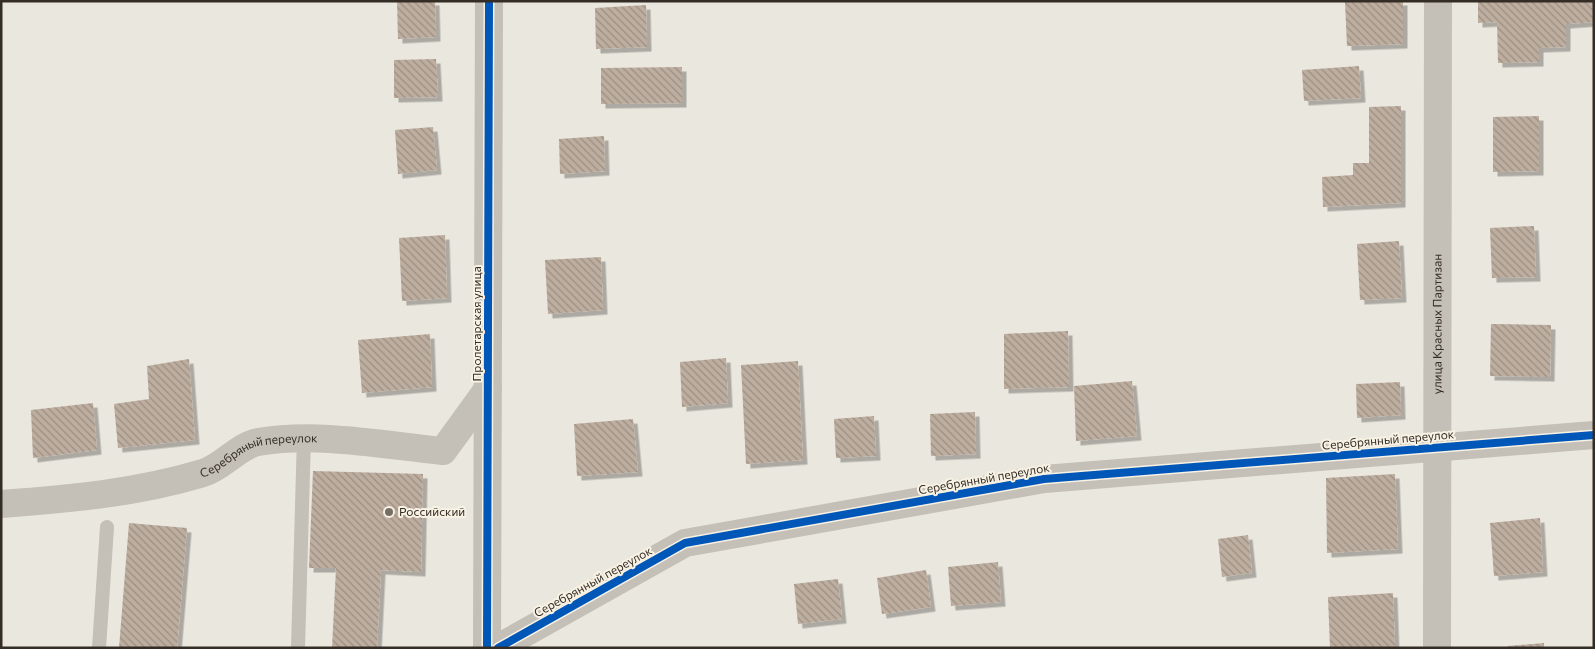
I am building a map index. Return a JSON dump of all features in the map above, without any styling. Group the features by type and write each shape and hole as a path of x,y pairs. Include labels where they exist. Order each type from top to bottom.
{"street":[{"name":"Пролетарская улица","path":"487,648 489,1"},
{"name":"улица Красных Партизан","path":"1437,648 1438,1"},
{"name":"Серебряный переулок","path":"1,504 64,499 138,489 205,473 256,442 304,437 443,451 488,389"},
{"name":"Серебрянный переулок","path":"498,648 685,543 1044,480 1594,435"}],"lane":[{"path":"298,648 304,437"},
{"path":"99,648 106,527"}],"building":[{"path":"397,1 435,1 436,37 398,39"},
{"path":"1403,1 1403,44 1347,46 1345,2"},
{"path":"1478,1 1594,1 1594,22 1566,24 1566,47 1539,48 1539,62 1498,63 1497,22 1478,23"},
{"path":"646,5 647,47 596,49 595,8"},
{"path":"436,59 438,97 394,98 394,60"},
{"path":"1359,66 1361,98 1304,101 1302,70"},
{"path":"682,67 682,103 601,104 601,68"},
{"path":"1401,106 1401,203 1323,207 1322,177 1353,175 1353,163 1369,163 1369,107"},
{"path":"1539,116 1539,171 1493,172 1493,117"},
{"path":"433,127 437,170 398,174 395,130"},
{"path":"604,136 605,171 560,174 559,139"},
{"path":"1534,226 1536,277 1492,278 1490,228"},
{"path":"445,235 447,298 402,301 399,238"},
{"path":"1399,241 1402,298 1360,300 1357,244"},
{"path":"601,257 603,310 548,314 545,260"},
{"path":"1491,324 1551,325 1550,377 1490,376"},
{"path":"1068,331 1069,387 1004,389 1004,334"},
{"path":"430,334 432,387 362,393 358,340"},
{"path":"726,358 728,403 682,407 680,362"},
{"path":"189,359 195,440 118,448 114,404 149,399 147,366"},
{"path":"798,361 803,460 746,464 741,365"},
{"path":"1132,381 1137,436 1076,441 1074,386"},
{"path":"1400,382 1401,415 1357,418 1356,384"},
{"path":"93,403 97,450 33,458 31,410"},
{"path":"975,412 976,454 931,456 930,414"},
{"path":"874,416 876,456 836,458 834,419"},
{"path":"633,419 638,472 577,476 574,424"},
{"path":"313,471 423,474 421,572 381,570 377,648 332,648 336,568 309,568"},
{"path":"1395,474 1398,549 1327,553 1326,478"},
{"path":"1540,518 1543,572 1494,576 1490,523"},
{"path":"129,523 187,528 177,648 119,648"},
{"path":"1248,535 1252,573 1222,577 1218,539"},
{"path":"998,562 1001,602 951,606 948,567"},
{"path":"926,570 931,607 882,614 877,578"},
{"path":"838,579 842,619 798,624 794,584"},
{"path":"1393,593 1395,648 1330,648 1328,597"},
{"path":"1544,643 1544,648 1508,648 1508,646"}],"cycle path":[{"path":"487,648 489,1"},
{"path":"498,648 685,543 1044,479 1594,435"}],"place":[{"name":"Российский","path":"389,512"}]}
